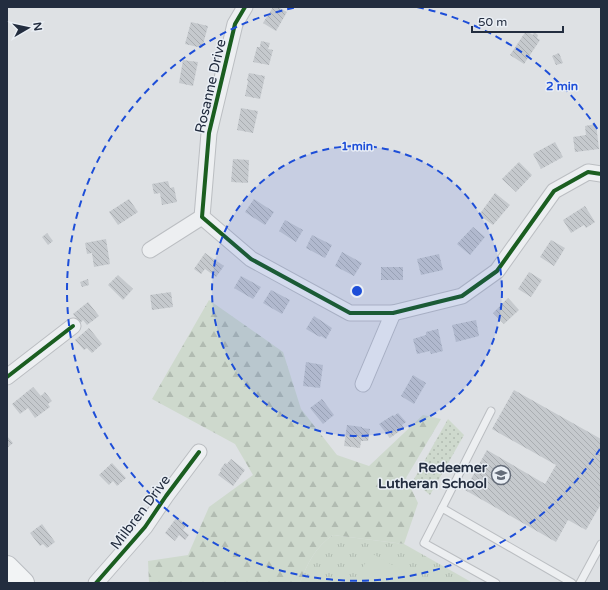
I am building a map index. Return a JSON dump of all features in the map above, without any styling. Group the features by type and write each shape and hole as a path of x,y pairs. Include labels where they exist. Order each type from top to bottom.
{"main road":[{"path":"7,567 23,583"}],"street":[{"name":"Rosanne Drive","path":"202,217 209,133 235,24 245,7"},
{"path":"150,250 202,217 251,259 350,313 393,313 462,296 497,271 554,191 588,172 601,174"},
{"path":"363,384 393,313"},
{"path":"7,377 73,326"},
{"name":"Milbren Drive","path":"96,583 145,527 198,452"}],"lane":[{"path":"491,411 424,543 496,583"},
{"path":"442,508 572,583"},
{"path":"580,583 601,544"}],"green space":[{"path":"209,300 283,352 301,409 337,455 369,466 423,415 441,419 406,478 418,503 404,544 333,535 316,550 300,583 149,583 148,561 188,555 209,507 253,475 235,444 152,399"},
{"path":"448,419 464,435 430,495 413,481"},
{"path":"333,535 404,544 473,583 300,583 316,550"},
{"path":"371,553 424,583 354,583"}],"building":[{"path":"273,7 278,7 287,12 276,31 263,23"},
{"path":"191,22 208,26 202,48 185,44"},
{"path":"526,31 533,35 534,32 538,35 537,38 540,40 524,64 510,55"},
{"path":"261,41 270,43 268,49 273,50 269,65 253,62 257,47 260,47"},
{"path":"559,53 563,63 556,65 552,56"},
{"path":"183,60 198,62 193,86 179,83"},
{"path":"249,73 265,76 260,99 245,96"},
{"path":"241,108 258,111 253,133 237,130"},
{"path":"596,124 599,149 575,152 573,137 586,135 585,126"},
{"path":"555,142 563,157 541,169 533,154"},
{"path":"233,159 249,160 248,183 231,182"},
{"path":"519,162 532,175 516,192 502,179"},
{"path":"168,181 170,188 174,187 177,202 162,205 160,193 154,194 152,184"},
{"path":"495,193 510,205 493,225 479,215"},
{"path":"129,199 138,212 118,225 109,212"},
{"path":"254,199 274,212 265,225 245,212"},
{"path":"585,206 595,222 586,228 584,225 571,233 563,220"},
{"path":"285,220 303,230 296,242 279,231"},
{"path":"473,227 485,237 470,255 457,244"},
{"path":"47,233 53,241 48,245 42,237"},
{"path":"312,235 332,245 325,258 306,248"},
{"path":"106,239 110,264 94,267 92,253 87,254 85,243"},
{"path":"551,240 565,248 554,266 540,257"},
{"path":"342,252 362,263 354,276 335,266"},
{"path":"205,253 224,266 216,277 205,269 201,274 194,269"},
{"path":"439,254 443,270 421,275 417,259"},
{"path":"381,267 403,267 403,280 381,280"},
{"path":"529,272 542,280 531,297 518,289"},
{"path":"118,275 133,289 123,300 108,285"},
{"path":"241,276 261,287 253,299 234,288"},
{"path":"88,279 89,285 82,287 80,282"},
{"path":"271,290 290,300 282,314 263,303"},
{"path":"171,292 173,307 152,310 150,295"},
{"path":"508,298 519,310 504,324 493,313"},
{"path":"88,302 99,316 87,325 83,320 80,323 73,314"},
{"path":"314,316 332,328 326,339 306,329"},
{"path":"476,320 479,336 456,342 452,325"},
{"path":"89,328 102,344 92,353 87,348 84,350 75,340"},
{"path":"438,329 443,351 431,354 430,351 417,354 413,339 426,335 426,332"},
{"path":"306,362 323,365 320,388 303,386"},
{"path":"413,375 426,383 414,404 401,396"},
{"path":"33,387 41,396 45,392 52,401 48,404 50,407 35,418 28,408 20,414 12,404"},
{"name":"Redeemer Lutheran School","path":"514,390 601,439 601,504 586,530 568,520 556,542 465,490 487,450 545,484 556,465 492,429"},
{"path":"322,399 334,415 323,424 310,408"},
{"path":"398,413 406,422 402,425 404,428 390,438 379,424"},
{"path":"347,425 370,429 368,441 361,441 360,448 344,446"},
{"path":"7,436 13,443 7,448"},
{"path":"231,459 245,470 233,486 218,475 225,463 227,464"},
{"path":"112,463 126,478 117,486 113,481 109,485 99,475"},
{"path":"177,517 187,525 183,530 189,535 185,540 179,535 175,541 165,533"},
{"path":"42,524 55,542 47,548 43,544 40,546 30,533"}],"cycle path":[{"path":"245,7 235,24 209,133 202,217 251,259 350,313 393,313 462,296 497,271 554,191 588,172 601,174"},
{"path":"7,377 73,326"},
{"path":"96,583 145,527 199,452"}],"place":[{"name":"Redeemer Lutheran School","path":"501,475"}]}
